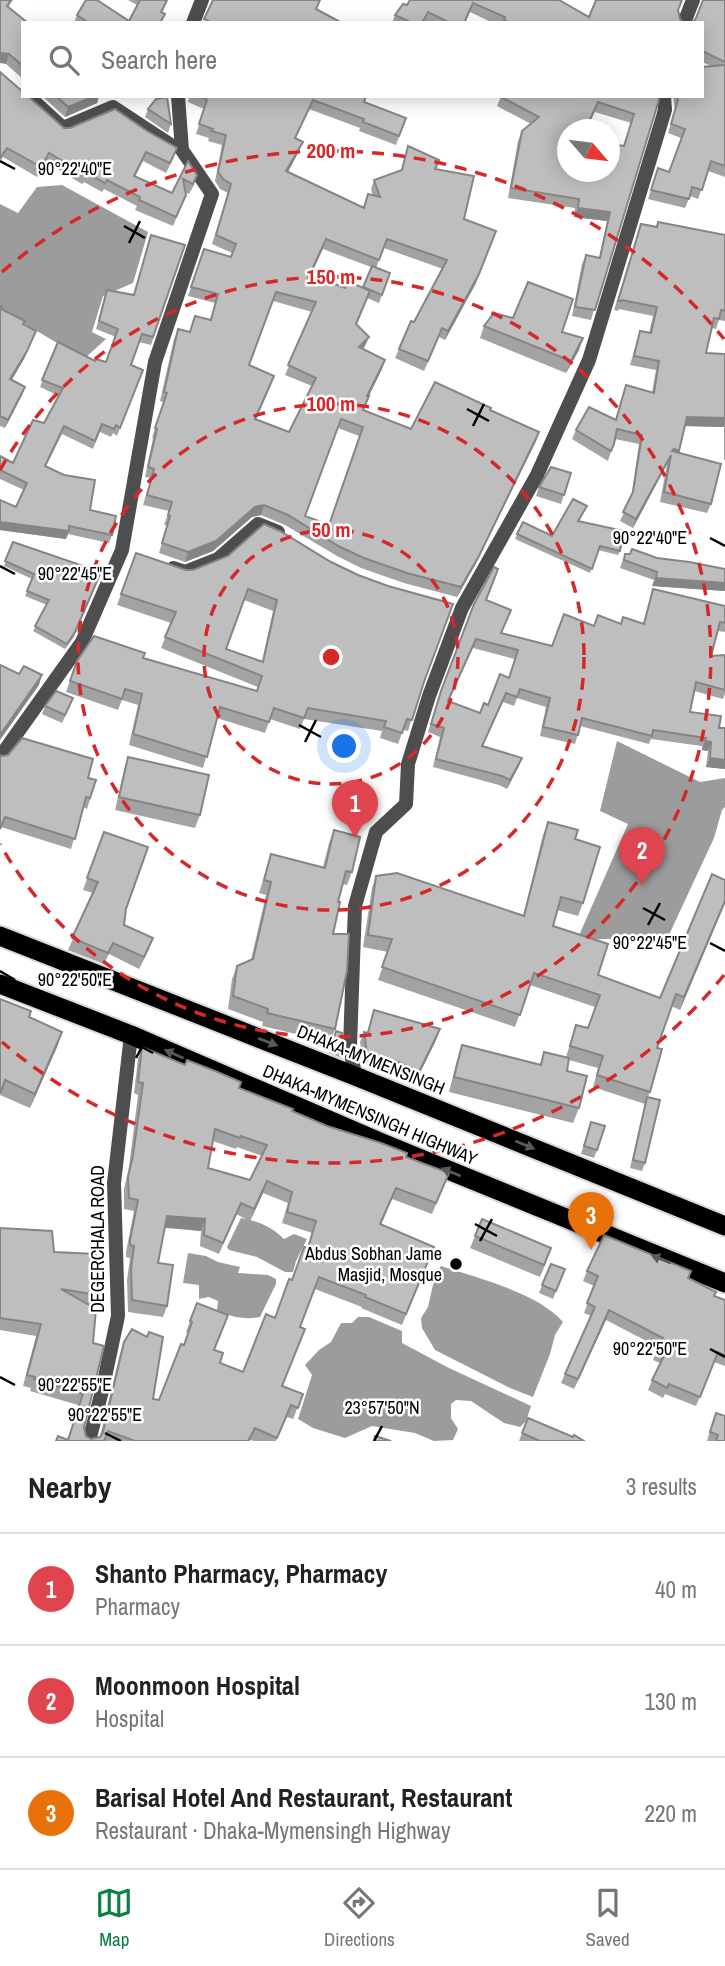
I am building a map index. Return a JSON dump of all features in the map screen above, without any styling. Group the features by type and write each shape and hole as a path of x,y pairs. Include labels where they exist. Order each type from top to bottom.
{"highway":[{"name":"DHAKA-MYMENSINGH","path":"0,936 725,1226"},
{"name":"DHAKA-MYMENSINGH HIGHWAY","path":"0,984 131,1035 382,1143 725,1283"}],"street":[{"path":"194,21 202,0"},
{"path":"685,21 694,0"},
{"path":"30,98 62,128 113,107 165,142 182,150"},
{"path":"0,757 82,642 128,552 155,362 212,194 182,150 178,98"},
{"path":"355,1076 350,1046 355,906 376,832 406,804 408,764 456,607 537,475 589,360 665,110 664,98"},
{"path":"160,564 185,572 218,559 258,524 270,527 285,536"},
{"name":"DEGERCHALA ROAD","path":"89,1441 118,1316 114,1183 131,1035"}],"shaded area":[{"path":"62,185 148,232 133,283 103,296 92,332 106,339 84,359 0,309 0,204 18,213 37,187"},
{"path":"617,741 700,782 725,778 725,807 714,838 668,937 577,940 628,824 600,811"},
{"path":"241,1218 264,1225 284,1239 294,1234 307,1239 293,1272 285,1272 257,1257 229,1250 227,1247"},
{"path":"188,1253 240,1267 238,1273 268,1275 276,1279 260,1317 232,1316 217,1310 218,1301 209,1297 199,1299 199,1285 183,1283"},
{"path":"441,1266 523,1295 539,1303 563,1322 555,1335 533,1397 435,1350 422,1328 421,1318 428,1307 435,1276"},
{"path":"358,1317 369,1317 402,1331 402,1343 531,1406 526,1421 520,1427 504,1423 471,1401 456,1400 451,1404 451,1418 458,1429 453,1440 434,1441 415,1433 372,1426 345,1438 313,1428 298,1419 312,1375 305,1365 331,1342 341,1323 352,1323"}],"building":[{"path":"0,0 11,0 7,6 26,21 21,21 21,64 9,54 0,53"},
{"path":"86,0 97,0 129,21 86,21 77,15"},
{"path":"140,0 167,0 161,12 165,14 161,21 129,21"},
{"path":"213,0 320,0 316,9 338,21 208,21 204,19"},
{"path":"410,0 559,0 589,17 596,0 682,0 678,10 682,21 506,21 505,17 473,3 465,21 446,21 428,12 423,21 408,21 395,15 403,4 407,5"},
{"path":"703,0 725,0 725,62 704,52 704,21 694,21"},
{"path":"725,65 725,166 711,161 702,190 692,187 689,199 651,190 658,168 669,172 685,129 671,124 678,98 704,98 704,67"},
{"path":"0,72 21,90 21,98 30,98 64,128 115,109 177,148 170,163 146,152 134,176 172,193 188,161 197,175 193,184 183,179 186,195 176,217 139,200 140,197 107,180 105,183 87,173 86,175 49,153 41,167 7,148 0,158"},
{"path":"58,98 90,98 68,107"},
{"path":"167,98 171,124 148,109 156,99"},
{"path":"204,98 365,98 364,102 406,118 399,136 363,122 364,119 313,100 295,138 303,142 286,171 364,208 368,194 380,197 374,180 402,170 408,146 439,160 435,169 474,176 464,219 496,231 479,274 448,331 442,328 428,361 399,349 411,321 414,322 447,260 387,239 379,260 326,239 310,274 345,288 348,281 370,291 356,324 369,337 359,347 385,360 363,410 411,429 435,382 539,432 479,556 461,587 364,558 340,547 288,515 264,505 255,507 216,541 188,552 162,543 172,502 147,495 154,469 148,467 157,429 155,428 167,393 164,392 178,329 190,332 195,316 211,320 218,294 191,287 204,249 231,257 236,244 216,235 231,184 218,172 226,135 199,124 207,100","holes":["276,292 316,302 288,365 316,378 289,432 255,419 274,376 249,365","341,419 363,427 329,525 305,516"]},
{"path":"503,98 658,98 595,310 575,307 586,255 600,258 610,212 578,208 579,199 511,188 522,131 539,117"},
{"path":"658,222 725,235 725,311 721,310 719,319 714,318 706,353 725,354 725,418 687,417 679,451 672,451 721,464 711,504 664,492 671,455 636,519 623,512 633,492 642,435 617,429 611,451 576,430 589,407 616,420 626,385 654,393 659,361 634,356 640,331 651,333 657,307 618,301 641,224 657,227"},
{"path":"151,235 185,245 153,337 142,334 131,365 143,370 120,428 116,425 114,429 102,424 95,441 64,426 45,466 64,475 95,480 90,510 116,516 112,535 69,526 69,531 0,522 0,500 16,507 27,483 0,470 0,456 13,463 33,420 44,423 63,388 42,380 58,342 95,361 106,362 118,329 99,321 107,290 134,295"},
{"path":"372,266 390,273 382,295 363,287"},
{"path":"528,282 573,299 562,332 583,338 571,361 484,326 494,313 513,318"},
{"path":"0,306 36,331 10,379 25,387 8,420 0,416"},
{"path":"551,467 571,473 564,495 539,487"},
{"path":"573,499 587,506 578,521 624,531 620,551 600,546 592,569 517,534 523,522 552,536"},
{"path":"264,524 358,575 453,604 412,720 407,719 402,733 384,727 386,721 308,708 304,718 274,708 269,722 220,707 207,757 133,734 142,694 125,689 122,699 70,681 77,661 94,636 145,653 143,658 257,691 262,676 165,637 176,612 121,594 136,553 186,570 193,570 228,556","holes":["248,589 277,600 263,662 226,649"]},
{"path":"13,542 101,572 75,632 67,644 35,626 49,600 27,591 34,574 5,561"},
{"path":"632,549 657,558 725,569 725,583 656,578 657,572 624,560 625,554 630,554"},
{"path":"494,567 498,569 486,600 511,610 501,633 552,646 564,614 594,626 598,615 621,624 623,617 644,624 653,589 725,606 725,623 720,622 711,656 725,655 725,690 696,682 690,712 721,716 719,728 725,728 725,760 710,758 711,742 705,741 706,738 653,730 652,736 582,718 578,735 543,727 550,698 520,689 517,697 506,693 482,746 522,758 510,780 436,759 444,728 431,724 474,604","holes":["476,639 518,650 509,678 500,674 488,705 484,703 480,713 448,701"]},
{"path":"0,665 19,674 24,666 42,675 0,735"},
{"path":"56,691 73,698 65,715 45,706"},
{"path":"22,738 93,759 88,778 96,780 90,798 86,797 75,839 5,817 0,829 0,755 8,755"},
{"path":"128,757 209,775 200,815 119,797"},
{"path":"548,822 578,830 575,839 600,847 583,903 561,897 553,926 608,944 598,975 660,998 712,874 725,880 725,901 684,997 676,994 657,1048 662,1049 650,1092 597,1075 603,1056 570,1046 576,1025 588,1028 600,995 534,973 520,1015 382,967 392,939 368,935 376,876 397,873 524,916"},
{"path":"334,830 360,837 352,872 346,871 333,934 349,934 347,971 335,1029 267,1013 268,1009 233,996 237,966 253,959 271,882 264,880 271,854 325,868"},
{"path":"104,832 148,847 126,909 124,925 153,938 144,957 113,943 108,953 72,938 98,882 87,878"},
{"path":"0,999 31,1011 29,1017 62,1032 35,1094 5,1080 0,1092"},
{"path":"374,1010 440,1029 419,1072 399,1062 367,1053 364,1032 368,1033"},
{"path":"336,1031 342,1033 344,1054 331,1049"},
{"path":"462,1045 541,1065 544,1052 569,1058 567,1071 587,1076 579,1108 454,1077"},
{"path":"142,1047 185,1065 187,1060 215,1071 241,1082 239,1088 293,1109 292,1111 327,1126 407,1153 406,1157 449,1173 436,1203 396,1188 380,1224 434,1247 406,1314 319,1277 300,1327 305,1329 282,1386 303,1394 298,1408 291,1405 277,1438 255,1428 248,1441 135,1441 108,1431 104,1441 56,1441 58,1436 68,1440 83,1394 27,1375 41,1324 0,1318 0,1228 52,1231 54,1252 96,1254 97,1295 61,1289 96,1309 93,1343 104,1346 84,1427 86,1436 91,1439 100,1437 103,1432 124,1342 132,1329 147,1337 149,1332 163,1337 153,1399 159,1400 181,1344 184,1345 197,1303 228,1315 214,1350 223,1353 220,1363 243,1372 266,1314 275,1318 304,1247 308,1248 316,1221 287,1212 292,1192 267,1181 254,1209 241,1203 223,1243 204,1235 205,1219 167,1216 158,1263 173,1265 167,1306 132,1300 131,1269 134,1246 130,1245 130,1240 138,1200 129,1198 128,1177 143,1083 138,1082","holes":["215,1129 240,1138 241,1136 267,1145 250,1180 208,1168"]},
{"path":"647,1097 660,1100 645,1163 633,1160"},
{"path":"591,1122 605,1126 597,1150 584,1146"},
{"path":"482,1219 551,1248 544,1265 475,1236"},
{"path":"604,1235 691,1271 688,1278 716,1292 714,1296 725,1300 725,1355 718,1352 700,1397 669,1384 667,1388 652,1380 665,1354 657,1350 663,1338 609,1310 578,1379 565,1374 595,1307 587,1303 598,1276 587,1271"},
{"path":"551,1264 565,1269 556,1291 542,1285"},
{"path":"716,1413 725,1416 725,1441 716,1441 718,1435 710,1432"},
{"path":"528,1418 584,1441 540,1441 522,1433"},
{"path":"375,1436 391,1441 374,1441"}],"place":[{"name":"Shanto Pharmacy, Pharmacy","path":"355,838"},
{"name":"Moonmoon Hospital","path":"642,885"},
{"name":"Barisal Hotel And Restaurant, Restaurant","path":"591,1250"},
{"name":"Abdus Sobhan Jame Masjid, Mosque","path":"456,1264"}]}
